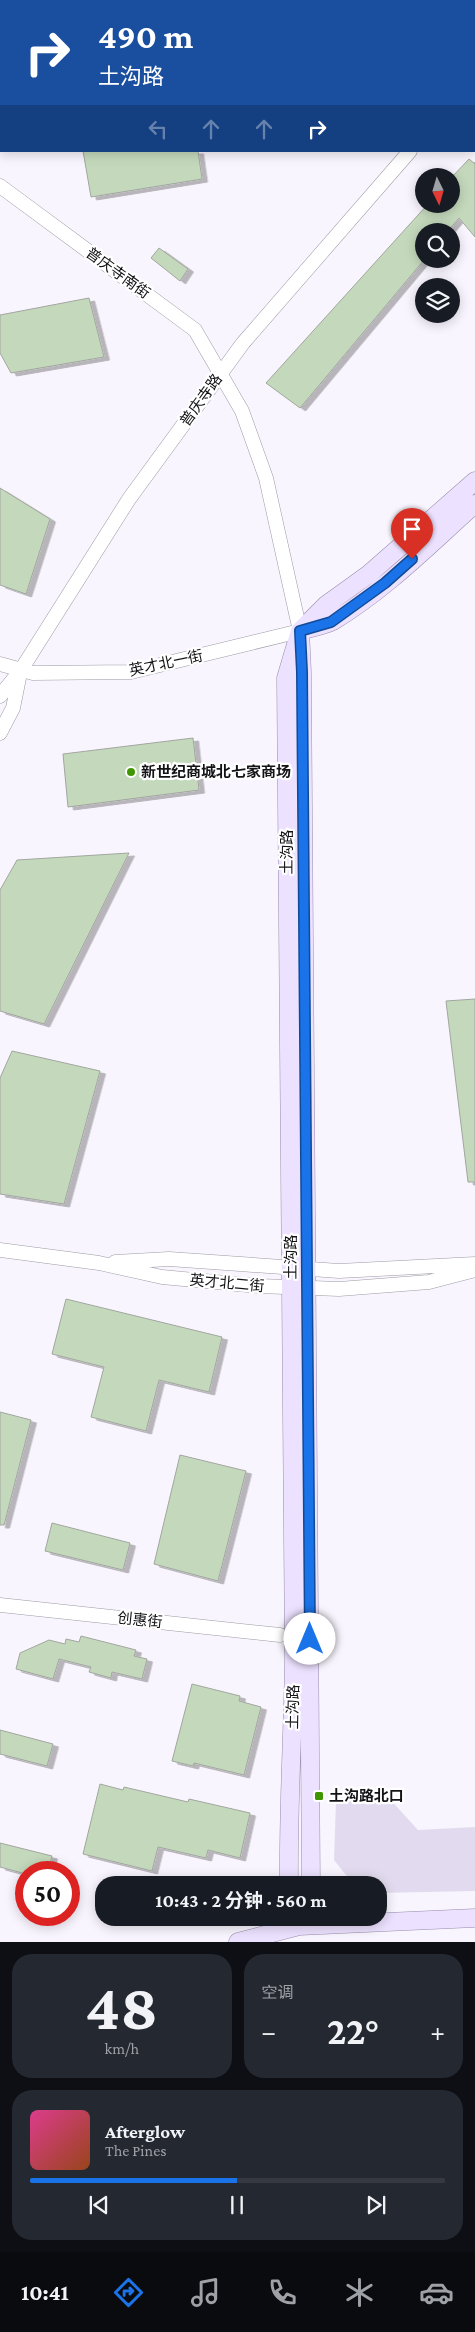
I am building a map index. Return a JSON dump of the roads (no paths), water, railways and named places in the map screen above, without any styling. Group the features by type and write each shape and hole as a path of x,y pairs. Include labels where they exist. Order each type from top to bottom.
{"main road":[{"name":"土沟路","path":"290,1876 288,1834 292,1768 299,1269 286,678 300,631 326,605 369,574 475,481"},
{"path":"300,631 331,622 359,602 406,565 475,504"},
{"name":"土沟路","path":"299,1287 311,1876"},
{"path":"387,1922 475,1918"},
{"path":"238,1942 299,1926"}],"street":[{"name":"普庆寺路","path":"0,696 21,670 129,499 243,343 409,152"},
{"name":"普庆寺南街","path":"0,186 195,330 242,411 266,478 300,631"},
{"name":"英才北一街","path":"0,664 33,673 131,672 300,631"},
{"name":"普庆寺路","path":"0,733 13,708 21,670"},
{"name":"英才北二街","path":"0,1250 99,1263 162,1277 339,1289 429,1282 475,1270"},
{"name":"英才北二街","path":"99,1263 169,1260 339,1271 475,1264"},
{"name":"创惠街","path":"0,1605 280,1635"}],"place":[{"name":"新世纪商城北七家商场","path":"131,772"},
{"name":"土沟路北口","path":"319,1796"}]}
